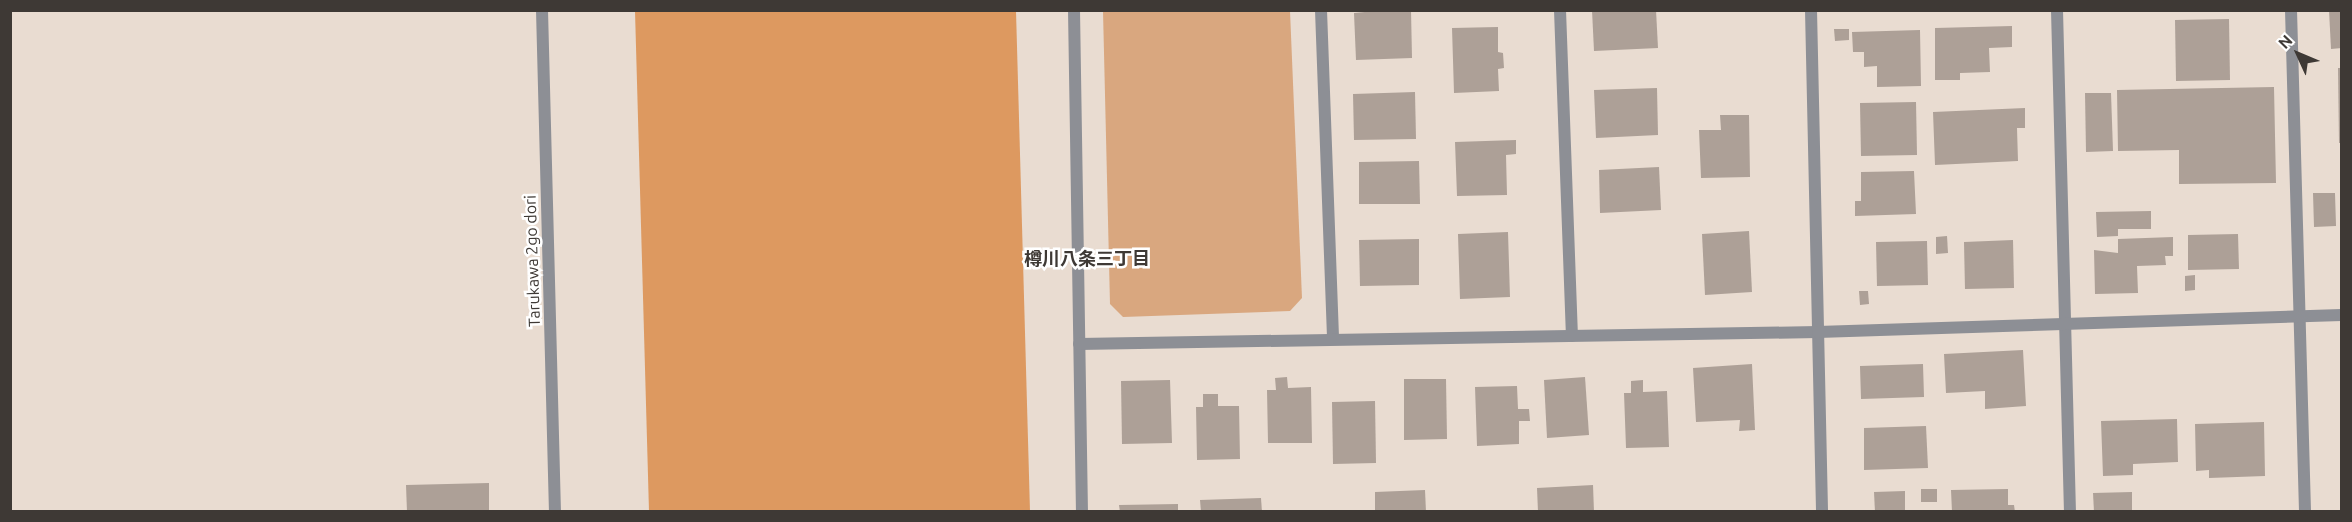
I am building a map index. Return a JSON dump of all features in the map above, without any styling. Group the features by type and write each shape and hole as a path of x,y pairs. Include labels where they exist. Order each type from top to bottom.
{"street":[{"name":"Tarukawa 2go dori","path":"542,10 555,512"},
{"path":"1074,10 1082,512"},
{"path":"1321,10 1333,338"},
{"path":"1560,10 1572,336"},
{"path":"1811,10 1822,512"},
{"path":"2057,10 2070,512"},
{"path":"2291,10 2302,317 2305,512"},
{"path":"1079,344 1333,338 1818,332 2342,315"}],"shaded area":[{"path":"635,11 1016,11 1030,511 649,511"},
{"path":"1103,11 1290,11 1302,298 1290,311 1123,317 1110,304"}],"building":[{"path":"1411,10 1412,58 1356,60 1354,13"},
{"path":"1592,10 1656,10 1658,48 1594,51"},
{"path":"2329,10 2342,10 2342,48 2331,49"},
{"path":"2229,19 2230,80 2176,81 2175,20"},
{"path":"2012,26 2012,47 1989,48 1990,72 1960,73 1960,80 1935,80 1935,28"},
{"path":"1498,27 1498,52 1503,53 1504,68 1498,69 1499,91 1454,93 1452,28"},
{"path":"1834,29 1849,29 1849,40 1835,41"},
{"path":"1920,30 1921,86 1877,87 1877,66 1864,67 1864,52 1853,52 1852,32"},
{"path":"2338,68 2342,68 2342,143 2339,143"},
{"path":"2274,87 2276,183 2179,184 2179,150 2118,151 2117,90"},
{"path":"1657,88 1658,135 1596,138 1594,90"},
{"path":"1415,92 1416,139 1354,140 1353,94"},
{"path":"2085,93 2111,93 2113,151 2086,152"},
{"path":"1916,102 1917,155 1861,156 1860,103"},
{"path":"2025,108 2025,128 2017,128 2018,161 1935,165 1933,112"},
{"path":"1720,115 1749,115 1750,177 1701,178 1699,130 1721,130"},
{"path":"1516,140 1516,154 1506,155 1507,195 1457,196 1455,142"},
{"path":"1419,161 1420,204 1359,204 1359,162"},
{"path":"1659,167 1661,210 1600,213 1599,170"},
{"path":"1914,171 1916,214 1855,216 1855,201 1861,201 1861,172"},
{"path":"2313,193 2335,193 2336,226 2314,227"},
{"path":"2151,211 2151,229 2118,229 2118,236 2097,237 2096,212"},
{"path":"1749,231 1752,292 1705,295 1702,234"},
{"path":"1508,232 1510,297 1460,299 1458,234"},
{"path":"2238,234 2239,269 2188,270 2188,235"},
{"path":"1947,236 1948,253 1936,254 1936,237"},
{"path":"2173,237 2173,256 2165,256 2166,265 2137,266 2138,293 2095,294 2094,250 2118,253 2118,239"},
{"path":"1419,239 1419,285 1360,286 1359,240"},
{"path":"2013,240 2014,288 1965,289 1964,242"},
{"path":"1927,241 1928,285 1877,286 1876,242"},
{"path":"2195,275 2195,290 2185,291 2185,276"},
{"path":"1859,291 1868,291 1869,304 1860,305"},
{"path":"2023,350 2026,406 1985,409 1985,391 1946,393 1944,354"},
{"path":"1752,364 1755,430 1739,431 1740,420 1696,422 1693,368"},
{"path":"1923,364 1924,397 1861,399 1860,366"},
{"path":"1287,377 1288,388 1311,387 1312,443 1268,443 1267,390 1276,390 1275,378"},
{"path":"1585,377 1589,435 1547,438 1544,380"},
{"path":"1404,379 1446,379 1447,439 1404,440"},
{"path":"1170,380 1172,443 1122,444 1121,381"},
{"path":"1643,380 1643,392 1667,391 1669,447 1626,448 1624,393 1631,393 1631,381"},
{"path":"1517,386 1518,409 1529,409 1530,421 1519,421 1519,444 1477,446 1475,387"},
{"path":"1203,394 1218,394 1218,406 1239,406 1240,459 1197,460 1196,407 1203,407"},
{"path":"1375,401 1376,463 1333,464 1332,402"},
{"path":"2177,419 2178,462 2133,464 2133,475 2103,476 2101,421"},
{"path":"2264,422 2265,476 2209,478 2209,470 2196,471 2195,424"},
{"path":"1926,426 1928,468 1864,470 1864,428"},
{"path":"489,483 489,512 407,512 406,485"},
{"path":"1593,485 1594,512 1538,512 1537,488"},
{"path":"1921,489 1937,489 1937,502 1921,502"},
{"path":"2008,489 2008,505 2014,505 2015,512 1952,512 1951,490"},
{"path":"1425,490 1426,512 1375,512 1375,492"},
{"path":"1905,491 1905,512 1875,512 1874,492"},
{"path":"2132,492 2132,512 2094,512 2093,493"},
{"path":"1261,498 1262,512 1201,512 1200,500"},
{"path":"1178,504 1178,512 1120,512 1119,505"}],"district":[{"name":"樽川八条三丁目","path":"1087,258"}]}
